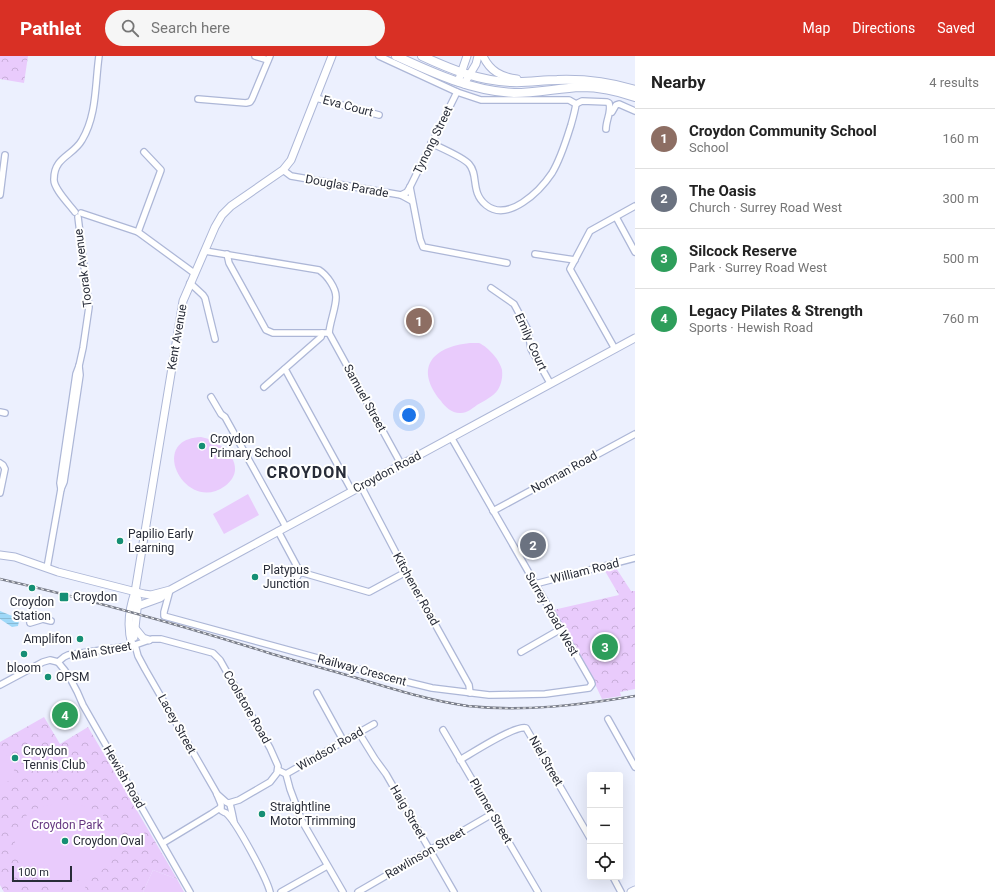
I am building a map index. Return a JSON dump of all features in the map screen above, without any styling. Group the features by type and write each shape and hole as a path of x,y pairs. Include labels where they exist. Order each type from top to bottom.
{"highway":[{"path":"396,56 461,83 500,91 528,92 582,88 601,89 635,97"},
{"path":"422,56 464,74 489,80 510,82 587,80 635,90"}],"main road":[{"name":"Kent Avenue","path":"134,645 129,621 132,601 136,592 182,302 219,220 226,211 283,170 291,160 332,56"},
{"path":"461,83 467,56"},
{"path":"464,74 476,64 478,56"},
{"path":"483,56 487,64 494,72 502,76 545,81"},
{"name":"Croydon Road","path":"0,555 15,557 47,568 136,592 151,595 170,590 352,490 635,338"},
{"path":"138,606 160,598 170,590"},
{"name":"Kent Avenue","path":"134,645 134,627 138,606 136,592"},
{"path":"134,627 143,638 149,640"}],"street":[{"path":"99,56 90,123 82,141 78,146 57,164 54,178 56,187 78,214 138,232 194,273"},
{"path":"198,99 246,103 250,102 269,58 255,56"},
{"path":"379,56 456,92 481,100 569,100 576,104"},
{"path":"481,100 500,91"},
{"name":"Tynong Street","path":"401,195 407,192 410,187 456,92"},
{"name":"Eva Court","path":"316,98 379,115"},
{"path":"432,143 468,163 474,174 477,194 485,204 500,211 508,210 533,194 551,174 564,148 576,104 582,100 607,102 610,107 609,114"},
{"path":"606,129 606,120 616,105 619,104 635,111"},
{"path":"138,232 161,170 144,152"},
{"path":"0,195 5,155"},
{"name":"Douglas Parade","path":"283,170 290,176 401,195 412,201"},
{"name":"Tynong Street","path":"410,187 420,239 424,247 428,249 507,263"},
{"path":"615,349 570,269 590,231 635,206"},
{"name":"Toorak Avenue","path":"47,568 61,489 60,483 76,374 79,366 89,307 78,214"},
{"path":"616,217 635,252"},
{"path":"205,251 227,254 319,270 330,282 336,298 329,333 273,333 266,330 229,263 227,254"},
{"path":"535,254 575,260"},
{"path":"190,283 205,298 215,339"},
{"name":"Emily Court","path":"492,288 514,304 528,330 532,348 550,383"},
{"path":"264,387 321,337 322,333"},
{"name":"Samuel Street","path":"329,333 401,464"},
{"path":"285,369 352,490"},
{"path":"211,397 221,414 225,417 286,527"},
{"name":"Norman Road","path":"493,511 635,434"},
{"name":"Surrey Road West","path":"451,437 591,681 591,686"},
{"path":"0,463 3,465 4,469 0,493"},
{"name":"Kitchener Road","path":"361,486 406,572 469,686 470,693"},
{"path":"278,531 300,572 369,592 406,572"},
{"name":"William Road","path":"535,584 635,558"},
{"path":"294,582 300,572"},
{"name":"Railway Crescent","path":"170,590 164,616 432,688 489,695 545,694 587,689 591,686"},
{"path":"30,623 43,619 51,621"},
{"path":"521,652 561,629"},
{"name":"Main Street","path":"0,685 43,662 50,660 58,662 64,657 68,656 134,645 155,639 161,639 208,652"},
{"name":"Lacey Street","path":"134,645 138,656 264,875 270,892"},
{"name":"Coolstore Road","path":"208,652 213,653 220,660 270,748 276,762 277,772"},
{"name":"Hewish Road","path":"58,662 190,892"},
{"path":"317,693 344,742"},
{"path":"608,719 635,767"},
{"name":"Windsor Road","path":"277,772 286,774 374,724"},
{"name":"Niel Street","path":"460,760 518,728 526,728 587,833"},
{"name":"Plumer Street","path":"443,730 538,892"},
{"name":"Haig Street","path":"359,733 386,774 454,892"},
{"path":"162,843 270,782 277,772"},
{"name":"Windsor Road","path":"277,772 284,778 290,789"},
{"name":"Windsor Road","path":"286,774 290,789"},
{"path":"290,789 302,821 343,892"},
{"name":"Rawlinson Street","path":"358,892 492,814"},
{"path":"281,892 327,866"},
{"path":"615,880 621,892"}],"green space":[{"path":"0,56 28,56 24,83 0,79"},
{"path":"479,343 493,354 501,366 501,384 497,391 488,399 468,411 458,413 450,410 441,401 433,389 429,379 428,369 431,361 437,354 457,345"},
{"path":"201,437 209,439 225,449 231,456 234,463 235,471 232,479 225,486 211,492 197,491 186,484 178,473 174,461 176,450 185,441"},
{"path":"248,494 259,515 224,534 213,514"},
{"path":"616,568 631,591 635,591 635,689 620,692 621,696 602,699 553,610 619,595 605,571"},
{"name":"Croydon Park","path":"44,717 60,744 88,727 177,879 153,870 143,892 4,892 0,885 0,742"},
{"path":"0,744 17,776 0,786"},
{"name":"Croydon Oval","path":"56,804 76,805 95,810 105,817 115,836 115,847 112,857 98,874 87,879 66,881 77,884 78,882 86,884 84,892 62,892 65,881 50,880 35,875 27,870 17,855 15,838 17,829 21,822 34,810"},
{"path":"153,870 177,879 184,892 143,892"}],"water":[{"path":"0,611 17,618 19,621 18,626 12,627 0,619"}],"railway":[{"path":"0,579 135,613 400,691 454,704 489,708 531,708 573,705 635,696"}],"place":[{"name":"Croydon Community School","path":"419,321"},
{"name":"Croydon Primary School","path":"202,446"},
{"name":"Papilio Early Learning","path":"120,541"},
{"name":"The Oasis","path":"533,545"},
{"name":"Platypus Junction","path":"255,577"},
{"name":"Croydon Station","path":"32,588"},
{"name":"Croydon","path":"64,597"},
{"name":"Amplifon","path":"80,639"},
{"name":"Silcock Reserve","path":"605,647"},
{"name":"bloom","path":"24,654"},
{"name":"OPSM","path":"48,677"},
{"name":"Legacy Pilates & Strength","path":"65,715"},
{"name":"Croydon Tennis Club","path":"15,758"},
{"name":"Straightline Motor Trimming","path":"262,814"},
{"name":"Croydon Oval","path":"65,841"}],"district":[{"name":"CROYDON","path":"307,472"}]}
